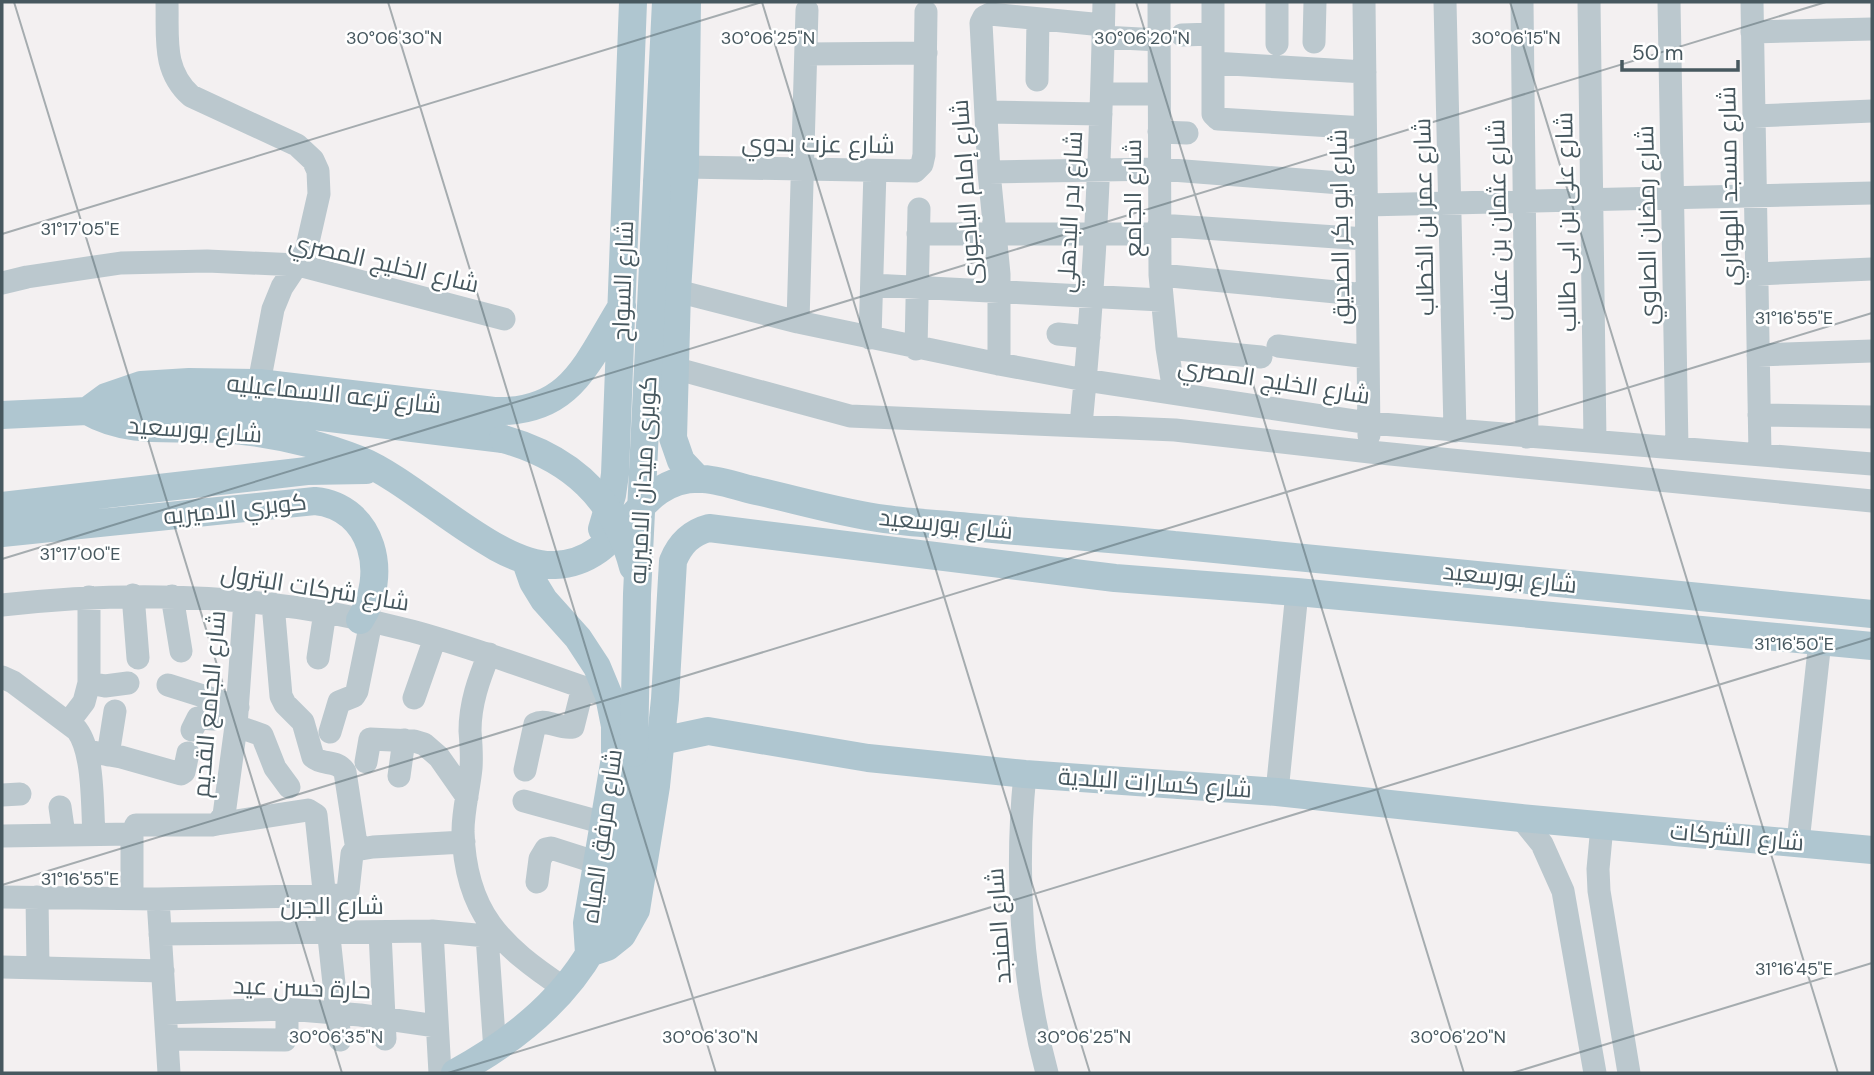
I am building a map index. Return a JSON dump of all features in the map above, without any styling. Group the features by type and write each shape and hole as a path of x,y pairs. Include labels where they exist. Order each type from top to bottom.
{"main road":[{"name":"شارع السواح","path":"590,556 600,536 612,495 618,425 633,2"},
{"name":"كوبرى ميدان الاميريه","path":"589,953 601,930 618,881 634,753 637,594 666,2"},
{"path":"687,2 685,167 677,291 673,438 681,461 698,479"},
{"name":"شارع ترعه الاسماعيليه","path":"2,415 87,411 106,397 141,385 212,382 259,383 494,411 524,410 551,401 573,382 622,306"},
{"path":"87,411 194,407 255,409 503,439 545,453 581,478 596,494 620,530 629,551 637,594"},
{"name":"شارع بورسعيد","path":"87,411 106,421 130,427 218,429 274,435 331,450 387,472 485,539 526,562 539,565 565,564 590,556 612,541 651,496 666,488 698,479 883,519 1872,614"},
{"path":"618,425 624,440 637,450 653,451 668,444 673,438"},
{"name":"كوبري الاميريه","path":"2,506 307,471 387,472"},
{"name":"كوبري الاميريه","path":"2,533 326,502 355,521 373,552 374,587 365,621"},
{"name":"شارع بورسعيد","path":"589,953 615,941 628,928 636,910 661,741 673,562 683,543 699,530 719,528 1115,578 1297,592 1872,646"},
{"path":"1063,536 1069,550 1066,573"},
{"path":"1113,539 1108,559 1115,578"},
{"name":"شارع مرفق المياه","path":"454,1073 495,1051 532,1022 564,988 589,953 587,923 616,741 596,691 590,654 544,600 533,582 526,562"},
{"name":"شارع كسارات البلدية","path":"665,699 708,731"},
{"name":"شارع كسارات البلدية","path":"661,741 708,731 868,758 1025,774 1277,792 1602,826"},
{"name":"شارع الشركات","path":"1602,826 1872,850"}],"street":[{"path":"167,2 170,65 182,88 191,96 296,145 313,160 320,182 306,251 289,275 273,309 259,383"},
{"name":"شارع بدر البدهلي","path":"1081,425 1093,296 1104,2"},
{"name":"شارع الجامع","path":"1159,2 1160,275 1174,392"},
{"path":"1213,2 1213,114 1218,119 1365,128"},
{"path":"1277,2 1277,44"},
{"path":"1314,42 1315,2"},
{"name":"شارع ابو بكر الصديق","path":"1364,2 1370,452"},
{"name":"شارع عمر بن الخطاب","path":"1446,2 1455,431"},
{"name":"شارع عثمان بن عفان","path":"1522,2 1527,437"},
{"name":"شارع على بن ابى طالب","path":"1590,2 1595,441"},
{"name":"شارع رمضان الصاوي","path":"1669,2 1677,447"},
{"name":"شارع مسجد الهواري","path":"1752,2 1760,454"},
{"path":"798,322 807,10"},
{"name":"شارع عزت بدوي","path":"685,167 915,171 922,164 926,12"},
{"name":"شارع إمام الباجورى","path":"999,365 999,293 981,23 984,16 990,14 1038,19"},
{"path":"1037,80 1038,19 1159,40"},
{"path":"1752,32 1872,29"},
{"path":"1182,35 1213,34"},
{"path":"806,54 926,53"},
{"path":"1213,63 1365,72"},
{"path":"986,112 1101,104 1159,94"},
{"path":"1754,116 1872,111"},
{"path":"1159,132 1187,133"},
{"path":"989,172 1159,169 1450,204 1872,193"},
{"path":"870,338 875,171"},
{"path":"916,349 919,209"},
{"path":"918,234 1096,234 1160,230 1367,239"},
{"name":"شارع الخليج المصري","path":"2,283 121,263 207,261 298,265 504,319"},
{"path":"1757,274 1872,269"},
{"path":"1160,275 1367,295"},
{"path":"872,285 1161,300"},
{"name":"شارع الخليج المصري","path":"677,291 798,322 999,365 1369,423 1872,464"},
{"path":"1058,334 1089,337"},
{"path":"1167,348 1368,357"},
{"path":"1758,355 1872,351"},
{"path":"674,368 850,416 1175,430 1370,452 1872,501"},
{"path":"1759,415 1872,417"},
{"path":"1277,792 1297,592"},
{"path":"133,595 138,658"},
{"name":"شارع شركات البترول","path":"2,605 133,595 245,600 273,604 325,612 435,638 596,691"},
{"path":"172,596 181,650"},
{"path":"68,723 84,702 89,683 89,597"},
{"name":"شارع الجامع القديم","path":"132,835 134,828 140,824 217,824 224,815 231,712 245,600"},
{"path":"273,604 281,696 285,704 303,722 313,757 316,760 335,763 345,772 357,850 464,842"},
{"path":"318,658 325,612"},
{"path":"330,732 339,702 354,696 357,691 365,621"},
{"path":"414,698 435,638"},
{"path":"1798,842 1820,641"},
{"path":"489,654 473,704 470,729 472,754 464,818 464,842 471,885 495,939 495,1051"},
{"path":"2,677 13,682 68,723 97,753 181,774 184,772 188,753"},
{"path":"89,683 105,686 128,683"},
{"path":"168,685 231,712 262,735 275,768 289,787"},
{"path":"526,770 535,723 542,721 573,727 596,691"},
{"path":"94,835 97,753 115,711"},
{"path":"192,730 198,718 214,719 231,712"},
{"path":"366,762 370,739 414,741 432,750 467,797"},
{"path":"399,776 404,740"},
{"name":"شارع المنجد","path":"1025,774 1020,863 1022,914 1034,1017 1046,1073"},
{"path":"524,800 604,823"},
{"path":"60,807 64,835"},
{"path":"217,824 308,810 313,812 318,820 340,1040"},
{"path":"1521,818 1542,844 1563,891 1595,1073"},
{"path":"1602,826 1598,891 1629,1073"},
{"path":"2,836 132,835 132,898"},
{"path":"537,882 540,859 546,849 551,848 598,863"},
{"name":"شارع الجرن","path":"2,897 158,899 343,895 348,891 352,854 357,850"},
{"path":"37,897 38,968"},
{"path":"158,899 169,1073"},
{"path":"432,931 440,1073"},
{"name":"شارع الجرن","path":"160,934 432,931 495,939"},
{"path":"380,932 384,1028"},
{"path":"495,939 564,988"},
{"path":"2,967 163,971"},
{"path":"168,1039 285,1040 287,1009"},
{"name":"حارة حسن عيد","path":"166,1013 287,1009 337,1012 384,1028 436,1026"}]}
